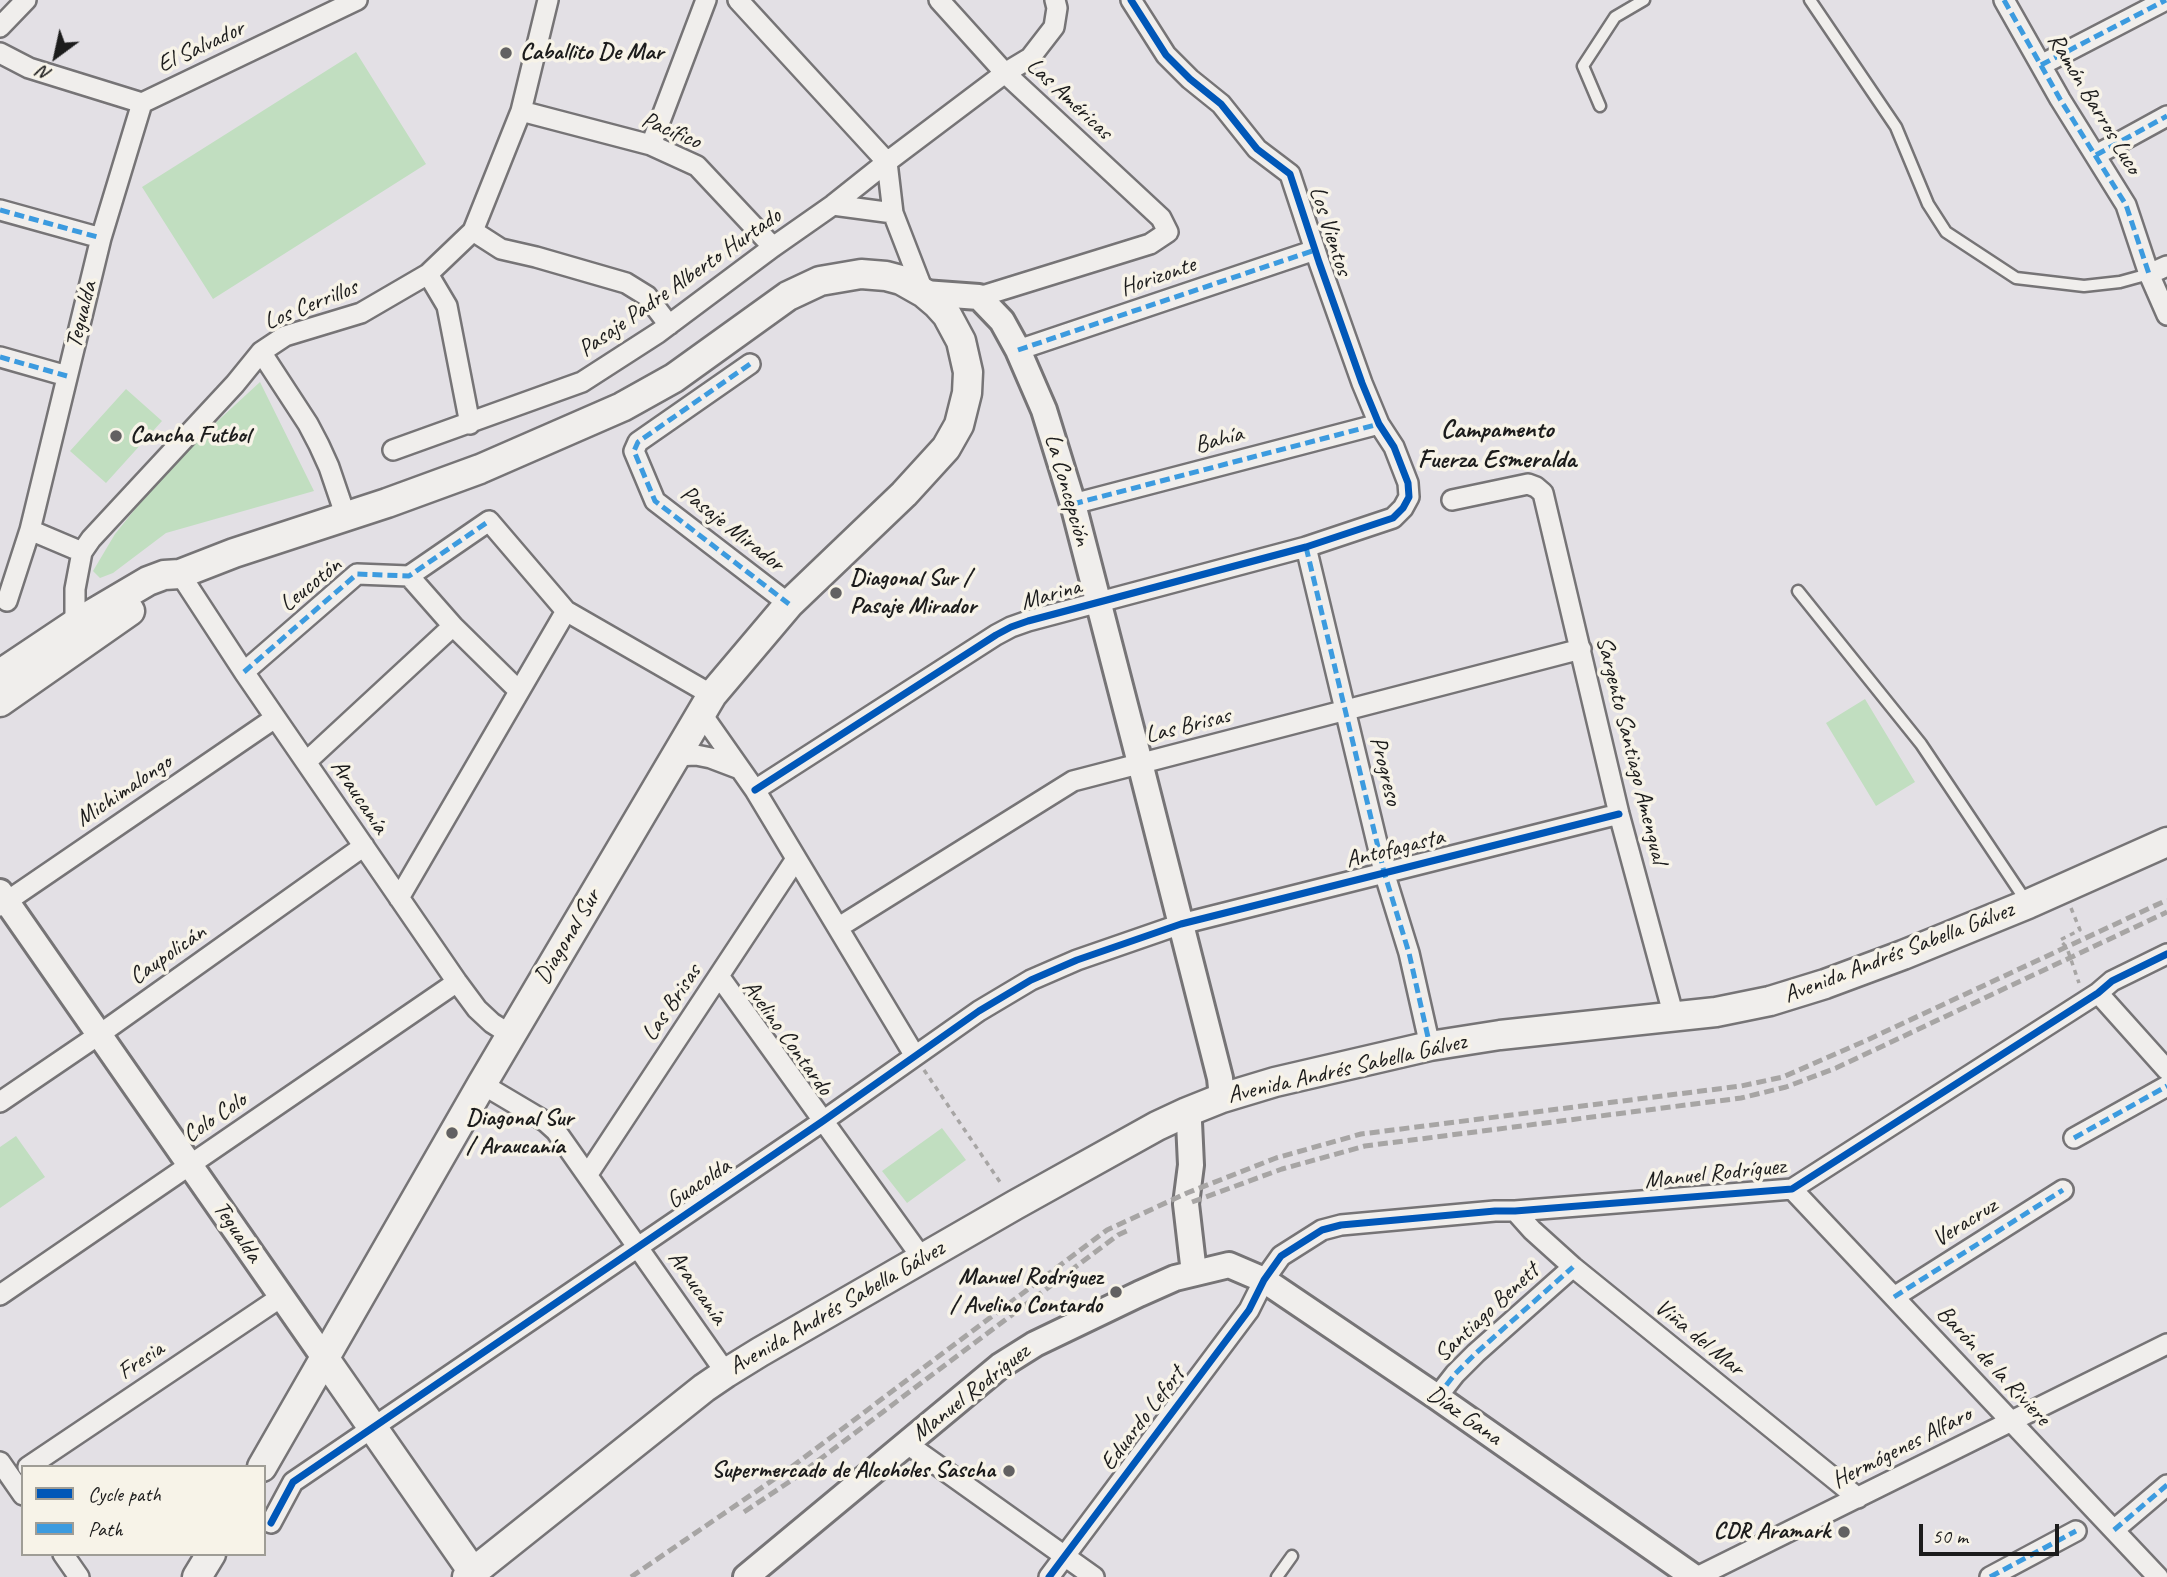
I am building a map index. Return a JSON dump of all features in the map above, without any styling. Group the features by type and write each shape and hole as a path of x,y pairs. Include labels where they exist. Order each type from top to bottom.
{"main road":[{"path":"0,702 80,633 148,581 164,575 180,574 480,469 622,407 674,378 788,296 820,281 847,275 876,275 901,281 924,293"},
{"name":"Diagonal Sur","path":"263,1465 482,1083 706,704 789,604 904,494 940,456 953,436 963,414 967,393 965,352 958,332 947,315 924,293"},
{"path":"0,674 80,633"},
{"name":"Avenida Andrés Sabella Gálvez","path":"470,1575 726,1373 1015,1205 1187,1112 1275,1082 1430,1046 1513,1034 1674,1017 1744,1006 1825,984 2028,904 2167,842"},
{"name":"Tegualda","path":"325,1359 470,1575"},
{"path":"197,1577 210,1556"}],"street":[{"path":"0,27 26,0"},
{"name":"Los Cerrillos","path":"80,633 75,589 82,552 261,352 285,336 361,313 428,274 473,232 521,111 548,0"},
{"path":"651,145 706,0"},
{"path":"738,0 887,162 893,213 924,293 979,297"},
{"name":"Las Américas","path":"939,0 1005,73 1161,218 1168,232"},
{"name":"Pasaje Padre Alberto Hurtado","path":"393,450 582,382 669,325 833,205 1005,73 1030,58 1054,27 1057,8 1055,0"},
{"name":"Los Vientos","path":"1131,0 1166,55 1221,104 1257,149 1290,174 1362,383 1379,424 1394,447 1408,483 1409,497 1393,518"},
{"name":"Ramón Barros Luco","path":"2004,0 2126,205 2158,270 2167,315"},
{"path":"2041,65 2166,0"},
{"name":"El Salvador","path":"142,103 352,1"},
{"path":"0,53 29,68 142,103"},
{"name":"Tegualda","path":"7,601 30,530 101,238 142,103"},
{"name":"Pacífico","path":"521,111 651,145 696,166 773,247"},
{"path":"2096,155 2167,117"},
{"path":"833,205 893,213"},
{"path":"0,210 101,238"},
{"path":"473,232 501,249 626,283 647,296 669,325"},
{"name":"Horizonte","path":"979,297 1150,244 1168,232"},
{"name":"Horizonte","path":"1018,350 1314,250"},
{"path":"428,274 447,306 470,424"},
{"name":"La Concepción","path":"979,297 1002,321 1018,350 1044,410 1073,504 1220,1077 1222,1098"},
{"path":"261,352 319,445 346,517"},
{"path":"0,357 67,376"},
{"name":"Pasaje Mirador","path":"750,364 638,442 634,451 655,501 789,604"},
{"name":"Bahía","path":"1073,504 1379,424"},
{"name":"Sargento Santiago Amengual","path":"1452,500 1528,484 1543,493 1619,814 1674,1017"},
{"name":"Marina","path":"755,790 996,635 1028,621 1306,547 1393,518"},
{"path":"519,691 453,626 409,576 489,521 566,611 706,704 740,769 839,927 915,1056"},
{"path":"30,530 82,552"},
{"name":"Progreso","path":"1306,547 1384,872 1409,953 1430,1046"},
{"name":"Araucanía","path":"180,574 275,718 457,982 477,1009 511,1035"},
{"name":"Leucotón","path":"244,672 357,574 409,576"},
{"path":"399,898 566,611"},
{"path":"306,762 453,626"},
{"name":"Las Brisas","path":"839,927 1073,781 1581,649"},
{"name":"Michimalongo","path":"2,900 275,718"},
{"path":"675,756 696,755 740,769"},
{"name":"Antofagasta","path":"1181,924 1619,814"},
{"name":"Caupolicán","path":"0,1102 364,846"},
{"name":"Las Brisas","path":"588,1174 796,859"},
{"name":"Tegualda","path":"2,900 100,1034 325,1359"},
{"name":"Guacolda","path":"271,1523 293,1482 639,1248 979,1011 1031,980 1077,960 1181,924"},
{"name":"Manuel Rodríguez","path":"1264,1280 1282,1256 1322,1230 1341,1225 1792,1189 2092,997 2112,981 2167,954"},
{"name":"Avelino Contardo","path":"719,976 922,1258"},
{"name":"Colo Colo","path":"0,1295 457,982"},
{"path":"2092,997 2167,1070"},
{"name":"Araucanía","path":"482,1083 546,1122 556,1131 726,1373"},
{"path":"2074,1138 2167,1086"},
{"path":"1187,1112 1191,1165 1186,1204 1194,1273"},
{"name":"Barón de la Riviere","path":"1792,1189 2158,1577"},
{"name":"Veracruz","path":"1894,1297 2063,1190"},
{"name":"Viña del Mar","path":"1515,1211 1573,1267 1858,1498"},
{"name":"Manuel Rodríguez","path":"746,1577 999,1366 1035,1343 1139,1294 1194,1273 1228,1265"},
{"name":"Díaz Gana","path":"1228,1265 1264,1280 1696,1577"},
{"name":"Santiago Benett","path":"1437,1397 1476,1353 1573,1267"},
{"name":"Eduardo Lefort","path":"1049,1577 1249,1310 1264,1280"},
{"name":"Fresia","path":"32,1465 281,1297"},
{"name":"Hermógenes Alfaro","path":"1696,1577 2167,1344"},
{"path":"906,1443 1094,1577"},
{"path":"0,1462 11,1478"},
{"path":"2114,1530 2167,1485"},
{"path":"1990,1577 2076,1531"},
{"path":"64,1556 79,1577"}],"lane":[{"path":"1600,106 1583,66 1615,18 1644,0"},
{"path":"1810,0 1896,127 1928,204 1946,232 2016,278 2084,286 2120,282 2158,270"},
{"path":"1798,591 1921,744 2028,904"},
{"path":"1277,1577 1292,1556"}],"path":[{"path":"2064,889 2080,930 2060,940 2067,948 2092,997"},
{"path":"915,1056 1015,1205"}],"green space":[{"path":"356,52 426,164 213,299 142,187"},
{"path":"260,382 314,491 166,533 113,573 100,578 93,571 115,534 173,462"},
{"name":"Cancha Futbol","path":"126,389 162,421 106,483 70,451"},
{"path":"1865,699 1915,782 1876,806 1826,723"},
{"path":"942,1128 966,1160 907,1203 882,1171"},
{"path":"16,1136 45,1177 0,1208 0,1147"}],"railway":[{"path":"631,1577 786,1471 1107,1230 1187,1193 1276,1158 1361,1134 1741,1086 1783,1077 2167,900"},
{"path":"1192,1202 1282,1169 1365,1146 1741,1098 1786,1087 1836,1068 2167,912"},
{"path":"744,1512 795,1478 1118,1235 1131,1229"}],"marked path":[{"path":"2004,0 2060,99 2126,205 2149,274"},
{"path":"2041,65 2166,0"},
{"path":"2096,155 2167,116"},
{"path":"0,210 101,238"},
{"path":"1018,350 1315,250"},
{"path":"0,357 67,376"},
{"path":"750,364 638,442 634,451 655,501 789,604"},
{"path":"1073,504 1379,424"},
{"path":"244,672 357,574 409,576 489,521"},
{"path":"1306,547 1384,872 1409,953 1430,1046"},
{"path":"2074,1138 2167,1086"},
{"path":"1894,1297 2063,1190"},
{"path":"1437,1397 1476,1353 1573,1267"},
{"path":"2114,1530 2167,1485"},
{"path":"1990,1577 2076,1531"}],"cycle path":[{"path":"755,790 1011,627 1306,547 1393,518 1409,497 1408,483 1394,447 1379,424 1362,383 1290,174 1257,149 1221,104 1166,55 1131,0"},
{"path":"271,1523 293,1482 823,1121 979,1011 1031,980 1077,960 1181,924 1619,814"},
{"path":"1049,1577 1249,1310 1264,1280 1281,1256 1322,1230 1341,1225 1495,1211 1792,1189 2098,993 2112,981 2167,954"}],"place":[{"name":"Caballito De Mar","path":"506,53"},
{"name":"Cancha Futbol","path":"116,436"},
{"name":"Diagonal Sur / Pasaje Mirador","path":"836,593"},
{"name":"Diagonal Sur / Araucanía","path":"452,1133"},
{"name":"Manuel Rodríguez / Avelino Contardo","path":"1116,1292"},
{"name":"Supermercado de Alcoholes Sascha","path":"1009,1471"},
{"name":"CDR Aramark","path":"1844,1532"}],"district":[{"name":"Campamento Fuerza Esmeralda","path":"1497,445"}]}
